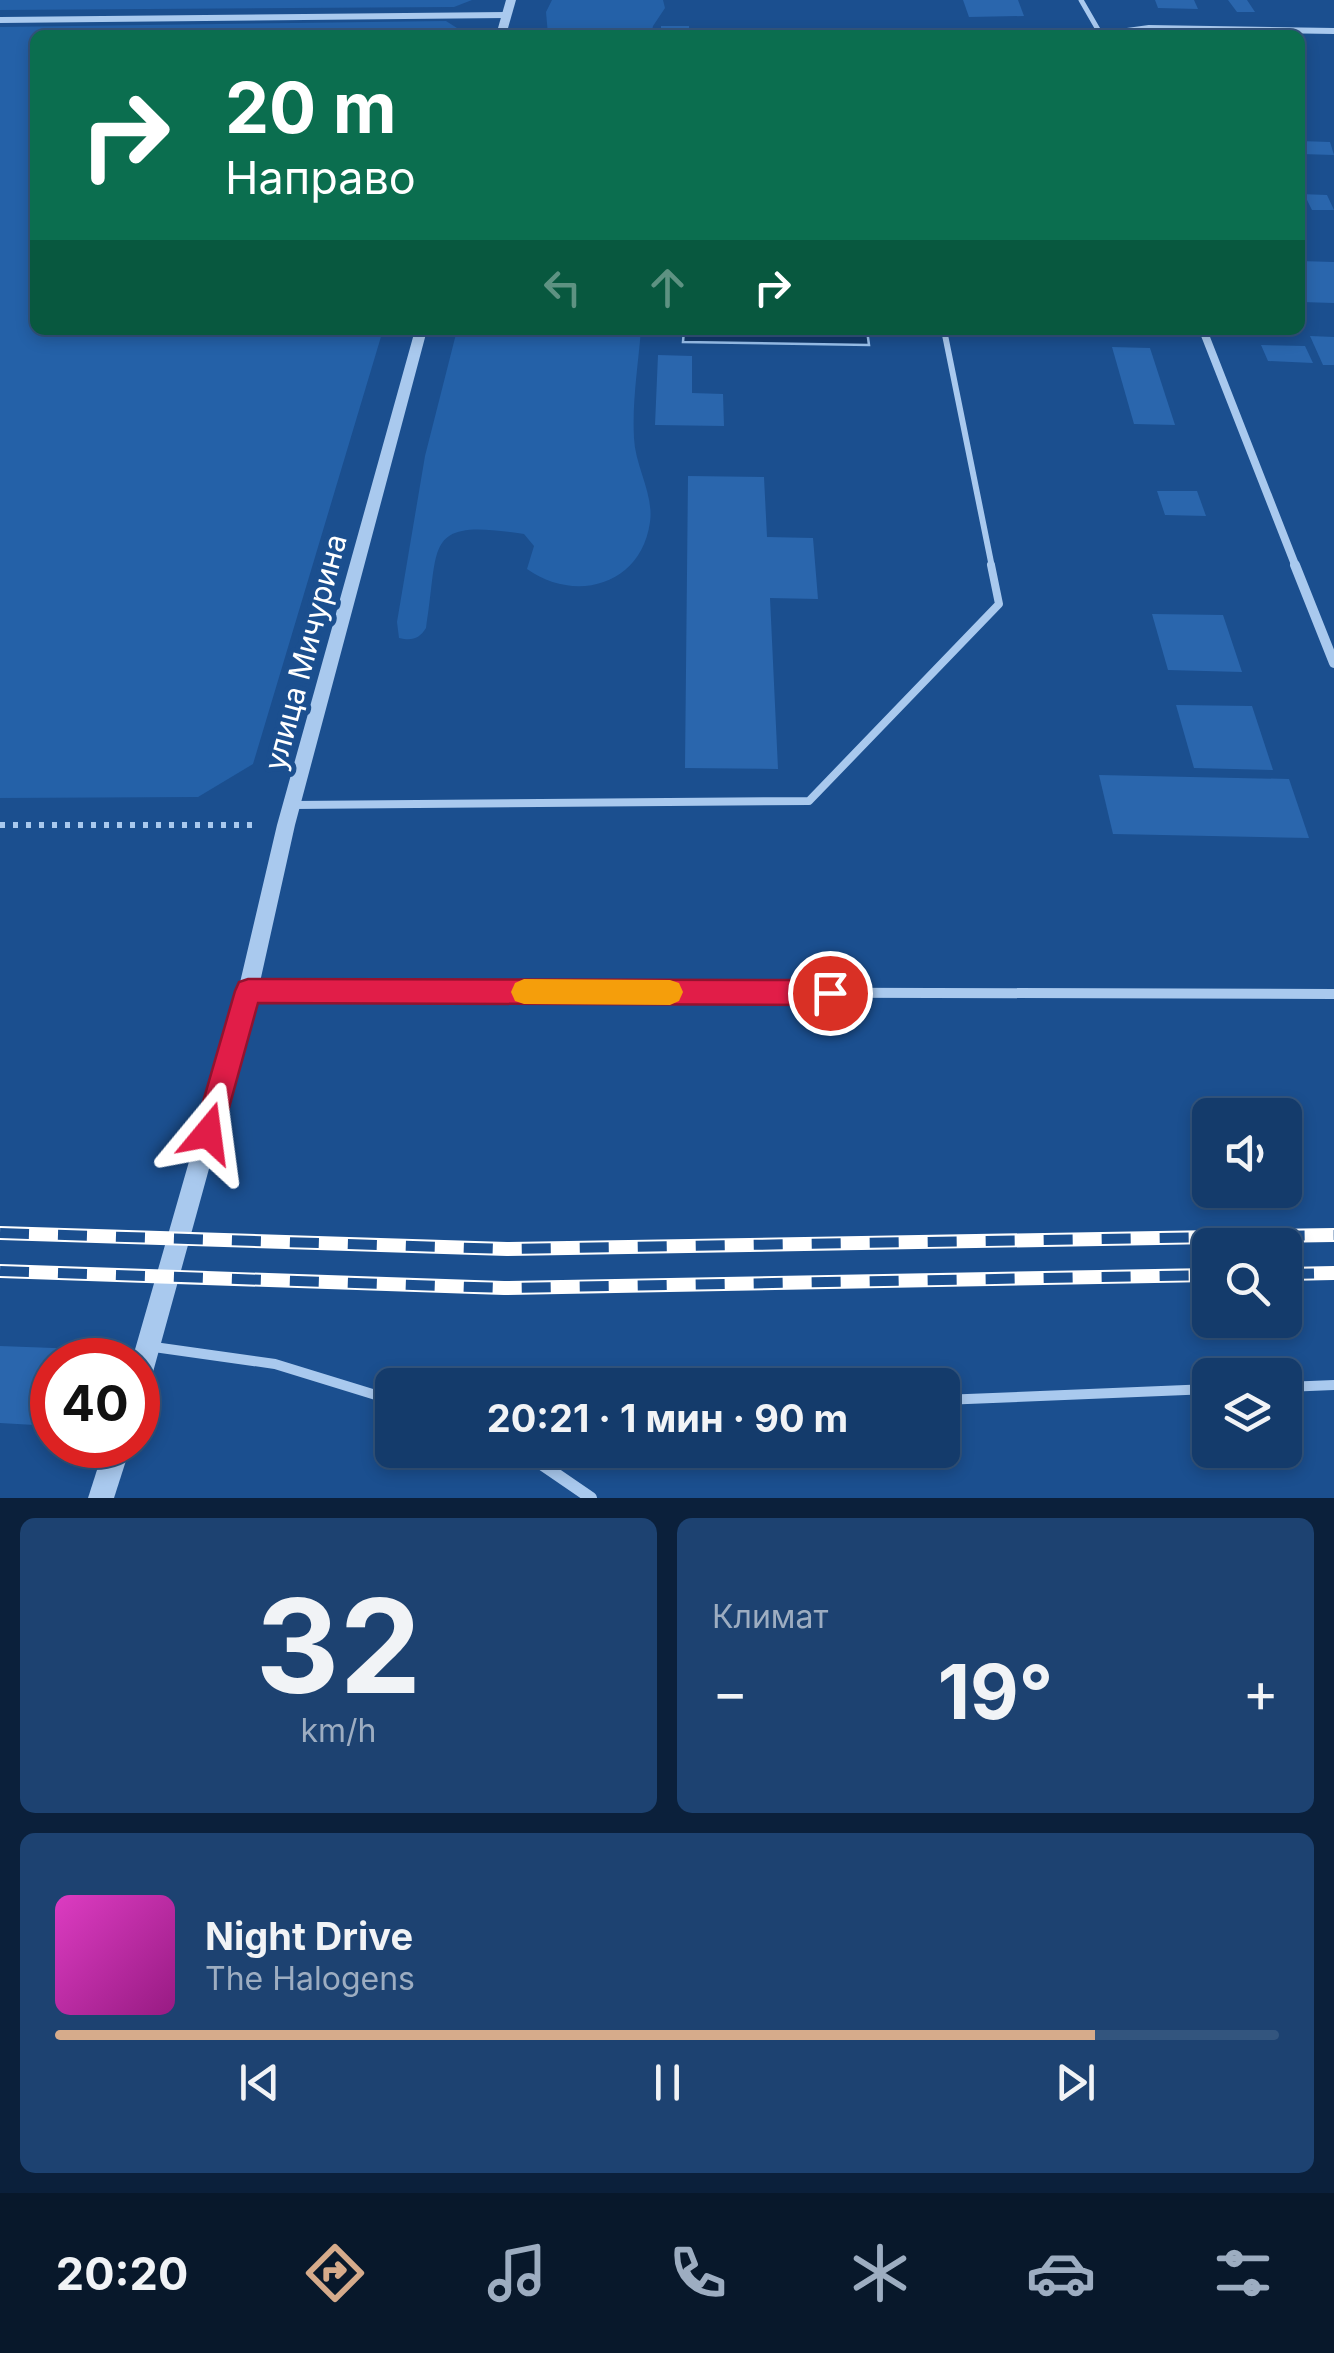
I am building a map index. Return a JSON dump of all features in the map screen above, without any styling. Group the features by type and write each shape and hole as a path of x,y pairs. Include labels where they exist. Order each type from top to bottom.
{"street":[{"path":"502,30 512,0"},
{"path":"0,20 506,15"},
{"path":"1132,30 1334,30"},
{"name":"улица Мичурина","path":"152,1338 248,991 286,825 419,335"},
{"path":"1206,335 1334,663"},
{"path":"101,1498 111,1468"},
{"path":"547,1468 591,1498"}],"lane":[{"path":"1082,0 1097,30"},
{"path":"292,805 809,801 1000,604 945,335"},
{"path":"248,991 1334,994"},
{"path":"160,1348 275,1364 375,1395"},
{"path":"1302,1386 1334,1385"},
{"path":"960,1399 1192,1391"}],"path":[{"path":"0,826 286,825"}],"shaded area":[{"path":"0,0 472,0 454,7 0,10"},
{"path":"552,0 663,0 665,8 652,30 548,30 546,12"},
{"path":"446,21 460,30 30,30 30,335 382,335 253,764 198,797 0,798 0,27"},
{"path":"456,335 641,335 634,438 651,512 644,544 620,574 585,586 565,585 527,569 534,546 524,534 468,530 452,534 442,543 436,557 426,628 418,637 399,638 397,622 425,456"},
{"path":"684,335 868,335 869,345 683,342"}],"building":[{"path":"963,0 1018,0 1024,16 969,17"},
{"path":"1155,0 1194,0 1198,9 1158,8"},
{"path":"1228,0 1247,0 1255,12 1237,12"},
{"path":"661,26 689,26 689,30 661,30"},
{"path":"1305,141 1330,142 1334,155 1305,154"},
{"path":"1305,194 1327,195 1334,210 1312,210"},
{"path":"1305,261 1334,262 1334,303 1305,302"},
{"path":"1310,336 1334,337 1334,365 1323,365"},
{"path":"1261,345 1305,346 1313,363 1268,361"},
{"path":"1112,347 1150,348 1175,425 1134,424"},
{"path":"658,355 692,356 692,393 723,394 724,426 655,425"},
{"path":"688,476 764,477 767,537 813,538 818,599 770,598 778,769 685,768"},
{"path":"1157,491 1197,491 1206,516 1165,515"},
{"path":"1152,614 1223,615 1242,672 1168,670"},
{"path":"1176,705 1252,706 1273,770 1194,768"},
{"path":"1099,775 1289,779 1309,838 1113,834"},
{"path":"0,1346 30,1347 30,1425 0,1423"}],"railway":[{"path":"0,1233 507,1249 1334,1235"},
{"path":"0,1271 504,1288 1192,1275"},
{"path":"1302,1274 1334,1273"}],"slow traffic":[{"path":"524,992 670,992"}],"route":[{"path":"208,1133 248,991 830,993"}]}
